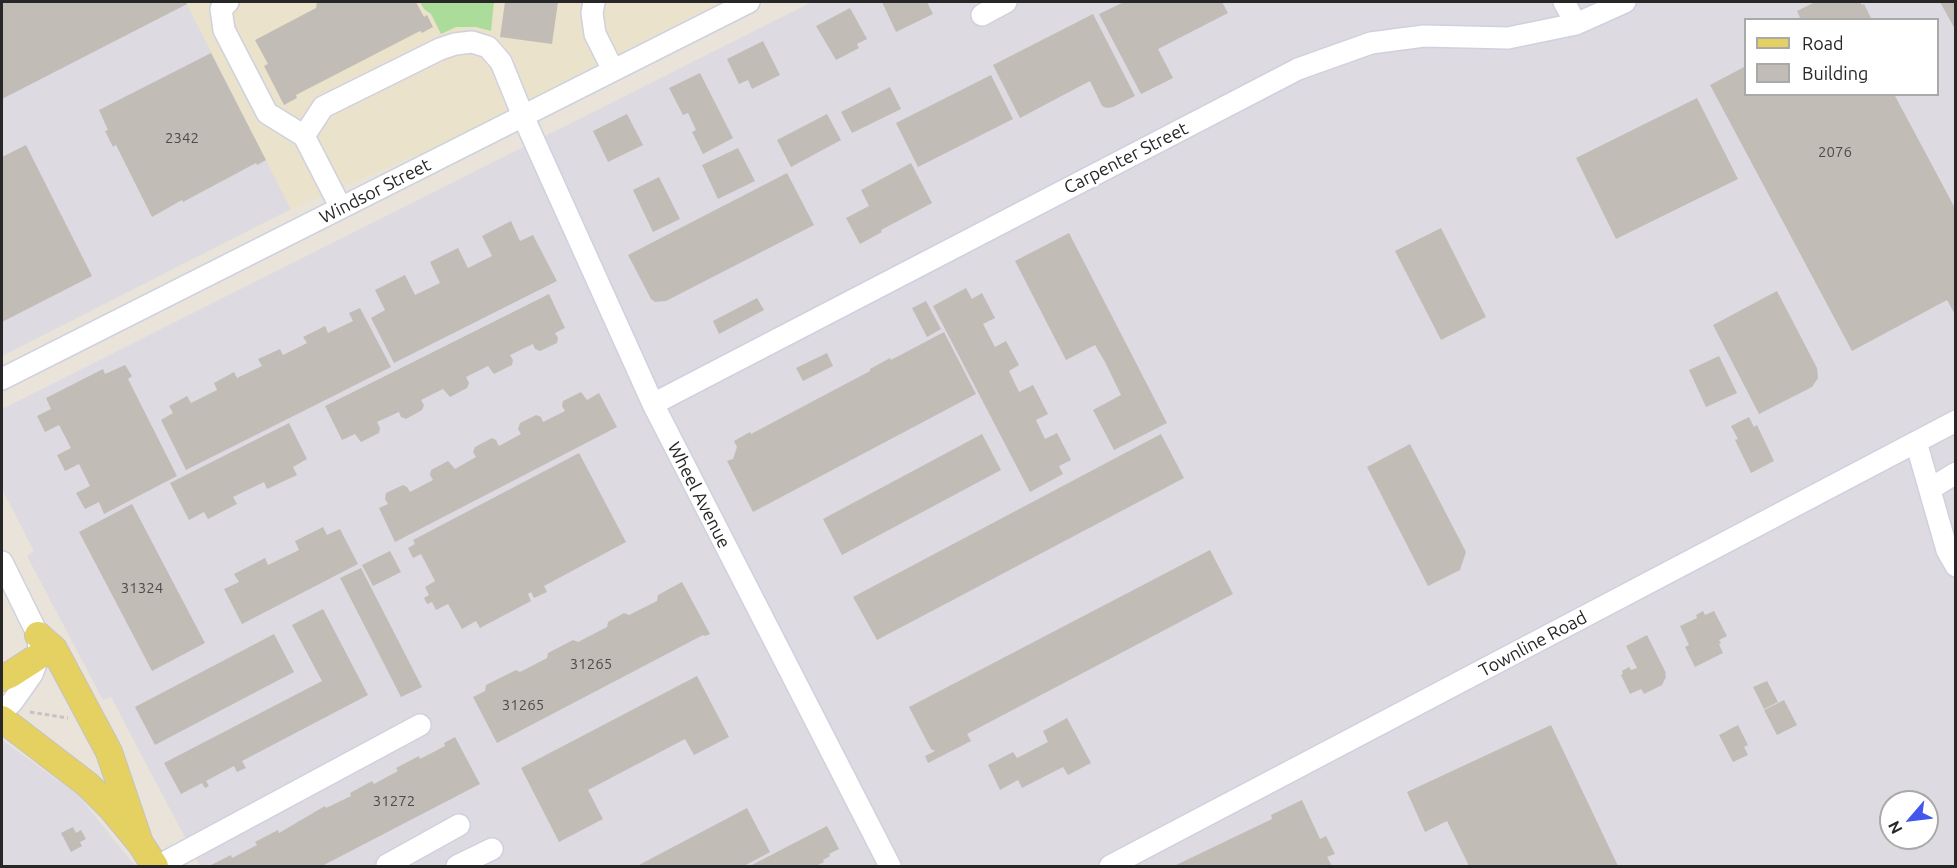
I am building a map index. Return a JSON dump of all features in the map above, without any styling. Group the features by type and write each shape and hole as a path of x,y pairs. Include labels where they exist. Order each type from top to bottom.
{"main road":[{"path":"2,678 11,674 38,645 54,649 109,752 140,843"},
{"path":"5,711 112,809 157,867"}],"street":[{"path":"228,2 221,9 224,30 267,113 304,136 341,208"},
{"path":"594,2 592,13 596,34 614,70"},
{"path":"982,15 1006,2"},
{"path":"1564,2 1576,24"},
{"name":"Carpenter Street","path":"653,404 1298,69 1371,43 1424,36 1508,38 1576,24 1626,2"},
{"name":"Windsor Street","path":"2,379 744,3"},
{"name":"Wheel Avenue","path":"304,136 323,107 440,49 472,42 488,47 501,62 653,404 890,867"},
{"name":"Townline Road","path":"1110,867 1956,421"},
{"path":"1916,442 1947,550 1956,566"},
{"path":"1930,489 1956,473"},
{"path":"2,562 38,645 32,674 5,711"},
{"path":"157,867 420,726"},
{"path":"388,867 387,865 459,825"},
{"path":"457,867 492,849"}],"path":[{"path":"5,711 27,711 61,718 76,717 88,711"}],"shaded area":[{"path":"2,2 186,2 291,209 2,356"},
{"path":"186,2 738,2 523,110 291,209"},
{"path":"812,2 1955,2 1955,866 200,866 111,697 103,700 27,556 34,551 2,489 2,409"},
{"path":"2,740 78,795 135,866 2,866"}],"green space":[{"path":"420,2 494,2 491,31 476,27 456,27 441,34 431,14"}],"building":[{"path":"2,2 186,2 187,4 2,99"},
{"path":"317,2 416,2 424,17 427,15 433,27 422,33 420,31 296,95 297,98 284,105 264,66 268,64 255,40 316,8"},
{"path":"505,2 558,2 552,44 500,37"},
{"path":"882,2 927,2 933,14 896,32"},
{"path":"1124,2 1222,2 1228,13 1158,49 1173,78 1141,94 1099,14"},
{"path":"1815,2 1860,2 1864,4 1871,18 1800,18 1797,11"},
{"path":"1940,2 1956,2 1956,31"},
{"path":"850,8 867,39 857,44 859,48 836,60 816,26"},
{"path":"1093,14 1135,96 1107,108 1102,106 1090,81 1020,118 993,65"},
{"path":"763,41 780,75 752,89 748,80 739,84 727,59"},
{"path":"211,53 266,160 152,217 116,145 113,147 105,131 108,130 99,110"},
{"path":"1744,67 1744,96 1895,96 1956,210 1956,316 1947,300 1852,351 1710,85"},
{"path":"700,73 733,138 703,154 692,132 696,130 688,113 683,115 669,88"},
{"path":"991,75 1013,119 918,167 896,123"},
{"path":"890,87 901,109 852,133 841,112"},
{"path":"1697,98 1738,179 1616,239 1576,158"},
{"path":"627,114 643,145 608,162 593,131"},
{"path":"827,114 841,140 791,167 777,140"},
{"path":"26,145 92,276 2,322 2,157"},
{"path":"738,148 755,181 718,199 702,165"},
{"path":"911,163 932,203 860,244 846,218 869,206 861,190"},
{"path":"787,173 814,225 666,301 655,302 651,299 628,255"},
{"path":"659,177 680,219 653,232 633,190"},
{"path":"511,221 520,241 533,235 557,281 394,363 371,318 385,310 375,290 405,275 415,295 440,283 430,262 458,248 468,268 492,256 482,236"},
{"path":"1441,228 1486,317 1441,340 1395,251"},
{"path":"1069,233 1167,423 1114,450 1093,410 1121,395 1105,362 1095,345 1066,360 1015,261"},
{"path":"966,288 972,299 982,293 995,318 983,324 995,347 1006,341 1019,365 1009,371 1019,392 1033,385 1048,414 1036,420 1045,439 1057,433 1071,460 1059,466 1063,474 1030,492 933,306"},
{"path":"1777,291 1817,368 1818,378 1812,387 1759,414 1713,325"},
{"path":"549,294 565,328 555,333 558,338 557,343 540,351 535,349 533,344 510,355 513,360 512,365 494,374 488,366 466,377 469,383 467,388 450,397 443,389 421,400 424,405 422,410 406,419 401,417 399,412 377,422 380,428 379,433 361,442 355,434 342,440 325,406"},
{"path":"757,298 764,310 719,334 713,321"},
{"path":"926,301 941,329 927,337 912,308"},
{"path":"360,308 391,367 186,470 161,420 173,413 169,406 187,396 191,403 217,390 214,383 234,372 237,378 262,366 258,359 280,349 283,355 307,343 303,337 325,326 328,333 353,321 349,313"},
{"path":"944,332 976,394 753,512 727,461 733,459 737,447 734,441 870,371 890,358 891,360"},
{"path":"827,353 833,366 803,381 796,368"},
{"path":"1719,356 1737,393 1706,407 1689,370"},
{"path":"125,365 132,376 128,379 177,476 104,514 99,502 85,509 76,493 90,486 79,464 65,471 57,455 71,448 59,425 45,432 37,416 51,409 46,398 103,369 105,374"},
{"path":"581,392 587,400 599,393 617,427 395,542 379,508 388,504 385,499 386,493 403,485 410,492 433,480 430,475 431,470 448,461 455,469 476,457 473,452 475,447 492,438 499,446 521,434 518,429 520,423 536,415 541,417 543,422 565,411 562,406 563,401"},
{"path":"1749,417 1754,427 1757,425 1774,461 1751,473 1735,440 1738,439 1731,426"},
{"path":"289,423 307,459 293,467 297,475 267,489 264,482 233,497 237,504 208,519 204,512 189,520 170,483"},
{"path":"982,434 1001,470 842,555 823,519"},
{"path":"1161,434 1184,478 877,640 853,597"},
{"path":"1410,444 1466,552 1460,570 1428,586 1367,467"},
{"path":"579,453 626,542 544,586 547,592 534,598 531,592 528,594 531,601 480,628 476,621 462,629 448,604 436,610 432,602 427,604 424,598 429,595 425,587 435,581 421,554 413,558 408,548 415,544 413,540"},
{"path":"132,504 205,643 152,671 79,532"},
{"path":"323,527 327,535 340,529 358,564 242,624 224,589 239,582 234,574 265,558 268,565 299,550 295,541"},
{"path":"1210,550 1233,594 967,734 971,741 928,763 925,756 935,751 931,749 909,707"},
{"path":"390,551 401,572 373,586 362,565"},
{"path":"361,568 422,687 401,697 340,578"},
{"path":"682,582 710,634 703,635 497,743 473,697 485,691 486,685 516,670 520,672 547,658 548,653 573,640 578,642 607,627 608,622 624,613 629,615 657,601 658,595"},
{"path":"323,609 368,695 242,761 246,768 237,772 234,766 206,781 209,786 205,788 202,783 181,794 164,763 322,681 292,625"},
{"path":"1703,611 1705,615 1714,611 1727,636 1719,640 1723,653 1695,667 1685,647 1689,645 1680,626 1697,618 1696,615"},
{"path":"274,634 294,672 155,745 135,707"},
{"path":"1647,635 1666,677 1662,685 1644,694 1641,689 1630,694 1621,675 1622,671 1629,667 1631,670 1637,668 1626,646"},
{"path":"697,676 729,737 694,755 685,739 588,790 603,819 559,842 521,768"},
{"path":"1767,681 1778,702 1764,709 1753,687"},
{"path":"1784,700 1797,725 1777,735 1764,710"},
{"path":"1067,718 1091,763 1068,775 1063,767 1022,788 1018,780 1000,790 988,765 1013,752 1017,758 1048,742 1043,731"},
{"path":"1551,725 1618,866 1469,866 1447,821 1425,832 1407,792"},
{"path":"1738,725 1748,745 1744,747 1748,755 1733,762 1719,735"},
{"path":"455,737 480,784 322,866 209,866 231,855 232,858 257,845 255,842 278,830 279,833 325,806 326,808 351,796 350,793 372,781 374,784 398,771 396,768 445,746 444,743"},
{"path":"1302,800 1320,839 1326,836 1335,854 1327,857 1332,866 1174,866 1272,819 1271,815"},
{"path":"747,808 770,852 744,866 637,866"},
{"path":"827,826 839,849 829,854 830,856 823,860 824,862 816,866 750,866"},
{"path":"73,827 76,833 81,830 86,839 80,842 82,846 71,852 61,833"}]}
